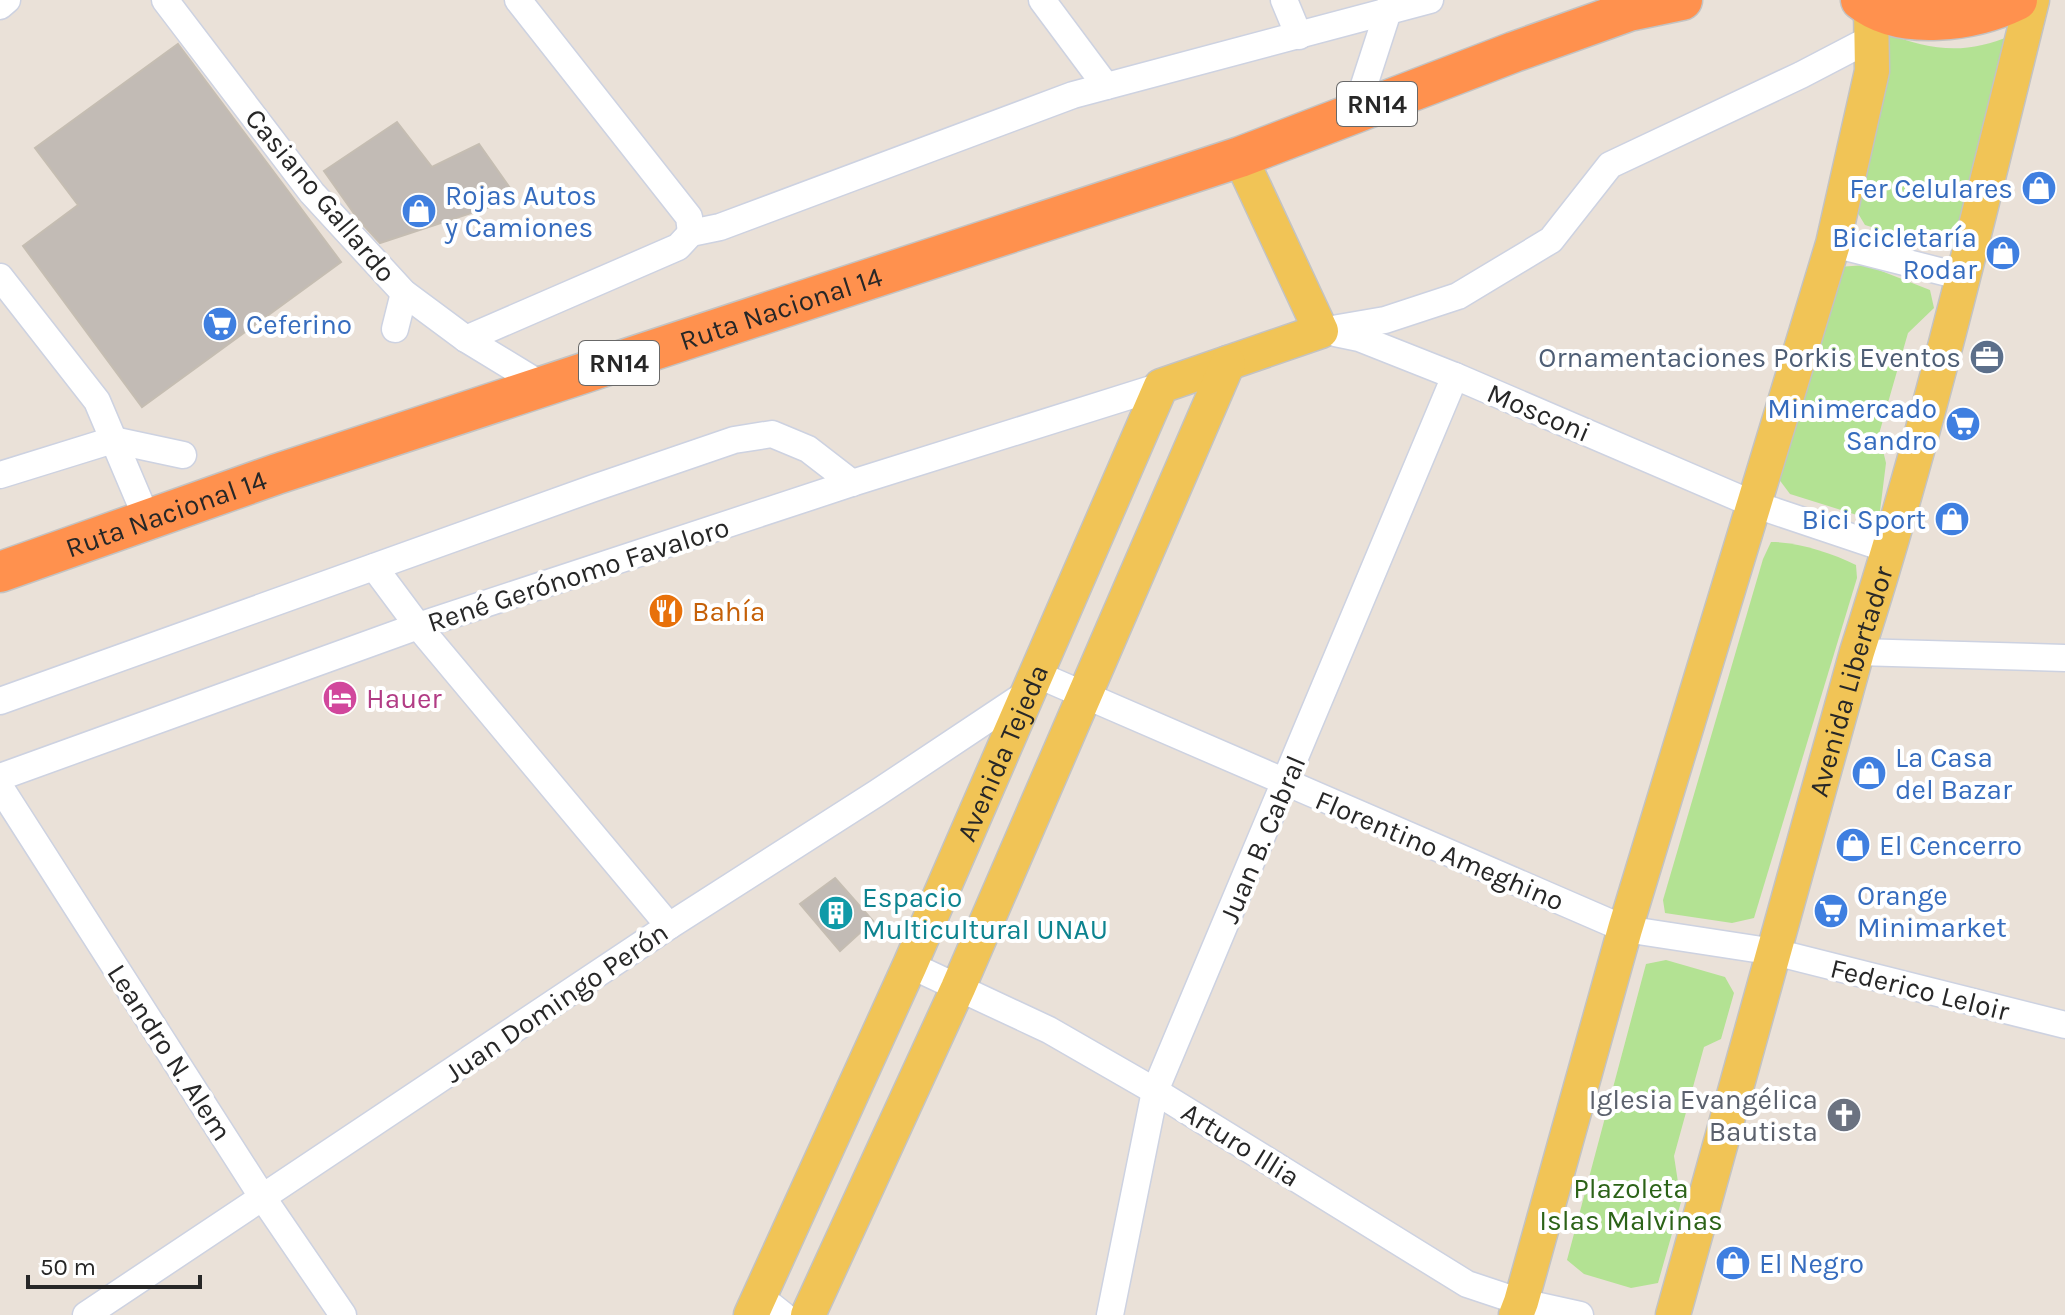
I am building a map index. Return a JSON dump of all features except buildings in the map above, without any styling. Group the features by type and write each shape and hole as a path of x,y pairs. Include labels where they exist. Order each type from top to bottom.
{"highway":[{"name":"Ruta Nacional 14","path":"1514,52 1587,0"},
{"name":"Ruta Nacional 14","path":"0,572 147,519 1240,157 1629,11 1682,0"},
{"path":"1868,16 1954,20 1997,10 2017,0"}],"main road":[{"name":"Avenida Libertador","path":"1673,1315 1857,652 1890,550 1963,277 2032,0"},
{"path":"1518,1309 1625,929 1833,244 1872,71 1868,16"},
{"path":"1161,386 1321,331 1240,157"},
{"name":"Avenida Tejeda","path":"808,1315 958,988 1228,363"},
{"name":"Avenida Tejeda","path":"764,1309 1161,386"}],"street":[{"path":"0,6 7,0"},
{"name":"Casiano Gallardo","path":"165,0 312,193 404,293 466,339 545,387"},
{"path":"518,0 689,217 691,233"},
{"path":"1042,0 1106,86"},
{"path":"1284,0 1299,36"},
{"path":"466,339 678,247 691,233 720,227 1073,95 1299,36 1389,7 1430,0"},
{"path":"1355,113 1389,7"},
{"path":"1321,331 1385,320 1458,296 1551,240 1610,165 1801,75 1868,16"},
{"path":"1833,244 1963,277"},
{"path":"0,277 97,401 147,519"},
{"path":"395,329 404,293"},
{"name":"Mosconi","path":"1321,331 1359,338 1753,504 1890,550"},
{"name":"Juan B. Cabral","path":"1110,1315 1155,1091 1455,376"},
{"name":"René Gerónomo Favaloro","path":"0,777 418,626 852,483 1161,386"},
{"path":"0,701 734,440 772,434 808,449 852,483"},
{"path":"0,475 113,440 183,455"},
{"path":"374,567 418,626 669,926"},
{"path":"1857,652 2065,658"},
{"name":"Florentino Ameghino","path":"1032,683 1086,696 1625,929 1775,952"},
{"name":"Juan Domingo Perón","path":"86,1315 1032,683"},
{"name":"Leandro N. Alem","path":"0,787 263,1198 343,1315"},
{"name":"Federico Leloir","path":"1775,952 2065,1025"},
{"name":"Arturo Illia","path":"910,965 1049,1030 1155,1091 1467,1284 1518,1309 1580,1315"}],"green space":[{"path":"1886,33 1918,44 1949,48 1980,46 2012,35 1960,238 1943,249 1865,225 1856,210"},
{"path":"1866,265 1930,290 1934,308 1908,333 1879,434 1886,463 1880,511 1857,515 1790,494 1778,478 1838,267"},
{"path":"1771,542 1826,552 1856,565 1857,578 1754,918 1732,923 1665,913 1663,900 1763,559"},
{"name":"Plazoleta Islas Malvinas","path":"1666,960 1725,977 1734,993 1721,1039 1704,1047 1674,1156 1681,1202 1658,1283 1631,1288 1584,1274 1567,1260 1646,964"}],"place":[{"name":"Fer Celulares","path":"2039,188"},
{"name":"Rojas Autos y Camiones","path":"419,211"},
{"name":"Bicicletaría Rodar","path":"2003,253"},
{"name":"Ceferino","path":"220,324"},
{"name":"Ornamentaciones Porkis Eventos","path":"1987,357"},
{"name":"Minimercado Sandro","path":"1963,424"},
{"name":"Bici Sport","path":"1952,519"},
{"name":"Bahía","path":"666,611"},
{"name":"Hauer","path":"340,698"},
{"name":"La Casa del Bazar","path":"1869,773"},
{"name":"El Cencerro","path":"1853,845"},
{"name":"Orange Minimarket","path":"1831,911"},
{"name":"Espacio Multicultural UNAU","path":"836,913"},
{"name":"Iglesia Evangélica Bautista","path":"1844,1115"},
{"name":"El Negro","path":"1733,1263"}]}
